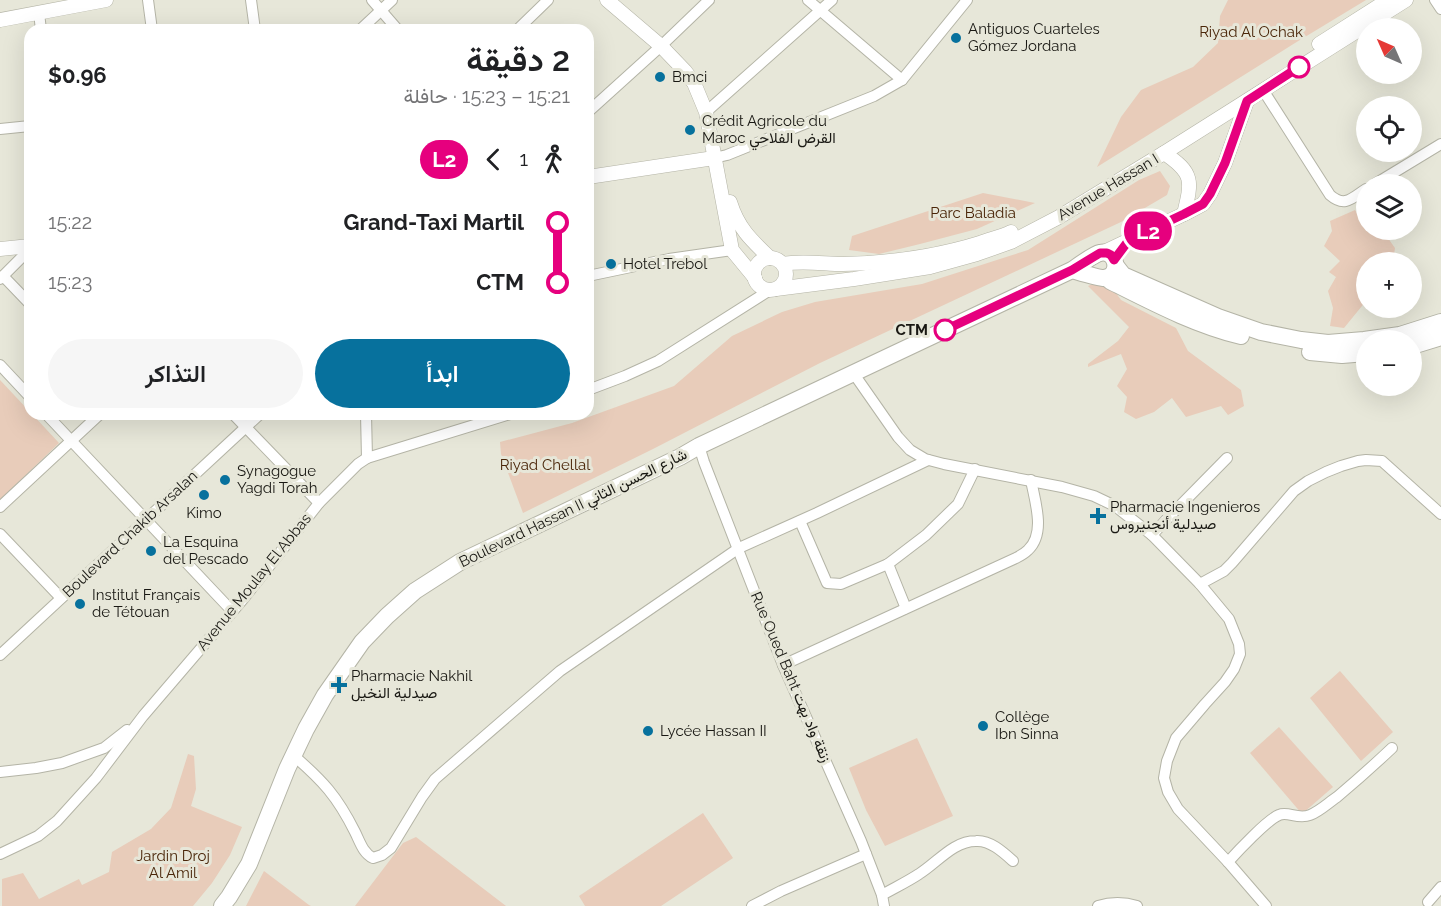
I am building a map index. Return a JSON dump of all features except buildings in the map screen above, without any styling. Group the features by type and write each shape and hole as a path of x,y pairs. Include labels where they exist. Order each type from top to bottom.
{"main road":[{"path":"0,20 106,0"},
{"path":"607,0 661,46 694,83 706,112 732,250 760,286 773,289 785,281 786,270 783,264 775,258 732,250"},
{"name":"Avenue Hassan I","path":"783,264 884,263 960,249 1006,235 1109,178 1388,0"},
{"name":"Avenue Hassan I","path":"773,289 924,268 1011,242 1059,218 1406,0"},
{"name":"Boulevard Hassan II شارع الحسن الثاني","path":"222,906 249,864 293,755 325,695 362,642 415,591 460,562 699,446 1072,270 1104,265 1129,240 1203,204 1225,163 1247,101"},
{"path":"1164,153 1180,164 1187,174 1189,194 1184,214"},
{"path":"594,176 714,158"},
{"path":"720,182 726,188 734,213 743,230 768,258"},
{"path":"0,249 24,247"},
{"path":"755,279 755,269 761,261 768,258"},
{"path":"1104,265 1218,317 1261,332 1301,340 1328,343 1364,340 1400,335 1441,322"},
{"path":"1104,265 1155,304 1211,327 1291,349 1323,354 1356,354"},
{"path":"1422,343 1441,337"}],"street":[{"path":"148,0 151,24"},
{"path":"251,0 254,24"},
{"path":"372,0 393,24"},
{"path":"366,24 392,0"},
{"path":"523,24 548,0"},
{"path":"594,107 709,0"},
{"path":"808,0 902,80"},
{"path":"706,112 832,0"},
{"path":"714,158 727,155 874,96 902,80 967,0"},
{"path":"1435,0 1441,9"},
{"path":"39,13 40,24"},
{"path":"1263,90 1330,195 1340,202 1346,202 1356,196"},
{"path":"0,129 24,127"},
{"path":"1392,174 1441,144"},
{"path":"594,275 669,259 732,250"},
{"path":"24,255 1,278 24,299"},
{"path":"594,388 658,361 773,289"},
{"path":"0,365 24,391"},
{"path":"854,374 898,437 910,450 927,460 1062,487 1094,496 1114,506 1152,536 1200,584 1229,619 1239,644 1240,654 1234,669 1176,738 1167,761 1164,778 1168,792 1178,809 1266,906"},
{"path":"52,420 232,611"},
{"path":"0,507 94,420"},
{"path":"239,420 319,502"},
{"name":"Boulevard Chakib Arsalan","path":"0,655 254,420"},
{"path":"366,420 367,458"},
{"name":"Avenue Moulay El Abbas","path":"143,716 232,611 319,502 358,464 367,458 490,420"},
{"name":"Rue Oued Baht زنقة واد بهت","path":"699,446 783,665 866,854 883,901"},
{"path":"1152,536 1227,458"},
{"path":"293,755 330,789 341,804 364,852 374,858 382,855 391,848 435,779 560,671 739,548 927,460"},
{"path":"1200,584 1232,563 1294,491 1308,481 1341,466 1366,460 1382,461 1441,513"},
{"path":"800,521 827,584 841,584 888,564 926,535 958,504 975,469"},
{"path":"783,665 1027,551 1033,544 1038,527 1031,480"},
{"path":"0,534 61,598"},
{"path":"888,564 904,609"},
{"path":"0,771 62,763 104,748 143,716"},
{"path":"0,854 38,836 57,821 96,778 143,716"},
{"path":"1228,862 1278,815 1286,814 1297,817 1310,815 1362,776 1392,748"},
{"path":"883,901 946,853 963,843 984,842 997,848 1013,861"},
{"path":"753,906 866,854"},
{"path":"1430,905 1441,887"},
{"path":"1098,906 1110,903 1137,906"}],"green space":[{"name":"Riyad Al Ochak","path":"1228,0 1366,0 1097,167 1121,117 1141,90 1193,67 1218,43 1220,16"},
{"name":"Riyad Chellal","path":"1160,171 1170,186 1167,195 1121,222 820,363 523,513 501,454 500,442 580,420 594,420 594,415 674,386 732,336 782,312 815,302 922,284 1028,250 1139,180"},
{"name":"Parc Baladia","path":"983,193 1035,203 977,229 920,244 879,254 849,250 852,236"},
{"path":"1355,210 1356,240 1390,240 1395,248 1394,252 1356,252 1356,313 1344,328 1330,326 1333,308 1328,291 1336,277 1329,272 1340,261 1324,246 1332,231 1330,221"},
{"path":"1097,282 1113,289 1121,300 1176,328 1188,351 1241,390 1244,406 1228,415 1221,406 1186,417 1172,398 1154,412 1136,419 1124,412 1127,397 1117,386 1127,369 1121,354 1088,367 1088,364 1118,341 1129,327 1088,286"},
{"path":"0,380 24,406 24,420 38,420 59,443 0,500"},
{"path":"1340,671 1393,732 1361,761 1310,698"},
{"path":"1279,727 1333,787 1302,814 1250,753"},
{"path":"917,738 953,816 885,846 866,810 849,768"},
{"name":"Jardin Droj Al Amil","path":"188,754 194,756 196,789 191,806 242,827 230,855 212,883 193,906 2,906 2,879 23,873 39,899 79,879 82,885 109,872 112,852 151,829 171,808"},
{"path":"703,813 733,858 661,906 585,906 579,896"},
{"path":"416,837 506,906 355,906 403,843"},
{"path":"264,871 309,905 311,906 246,906"}],"bus line":[{"name":"L2","path":"945,330 1072,270 1096,254 1107,253 1114,260 1129,240 1203,204 1225,163 1247,101 1299,67"}],"place":[{"name":"Antiguos Cuarteles Gómez Jordana","path":"956,38"},
{"name":"Bmci","path":"660,77"},
{"name":"Crédit Agricole du Maroc القرض الفلاحي","path":"690,130"},
{"name":"Hotel Trebol","path":"611,264"},
{"name":"CTM","path":"945,330"},
{"name":"Synagogue Yagdi Torah","path":"225,480"},
{"name":"Kimo","path":"204,495"},
{"name":"Pharmacie Ingenieros صيدلية أنجنيروس","path":"1098,516"},
{"name":"La Esquina del Pescado","path":"151,551"},
{"name":"Institut Français de Tétouan","path":"80,604"},
{"name":"Pharmacie Nakhil صيدلية النخيل","path":"339,685"},
{"name":"Collège Ibn Sinna","path":"983,726"},
{"name":"Lycée Hassan II","path":"648,731"}]}
